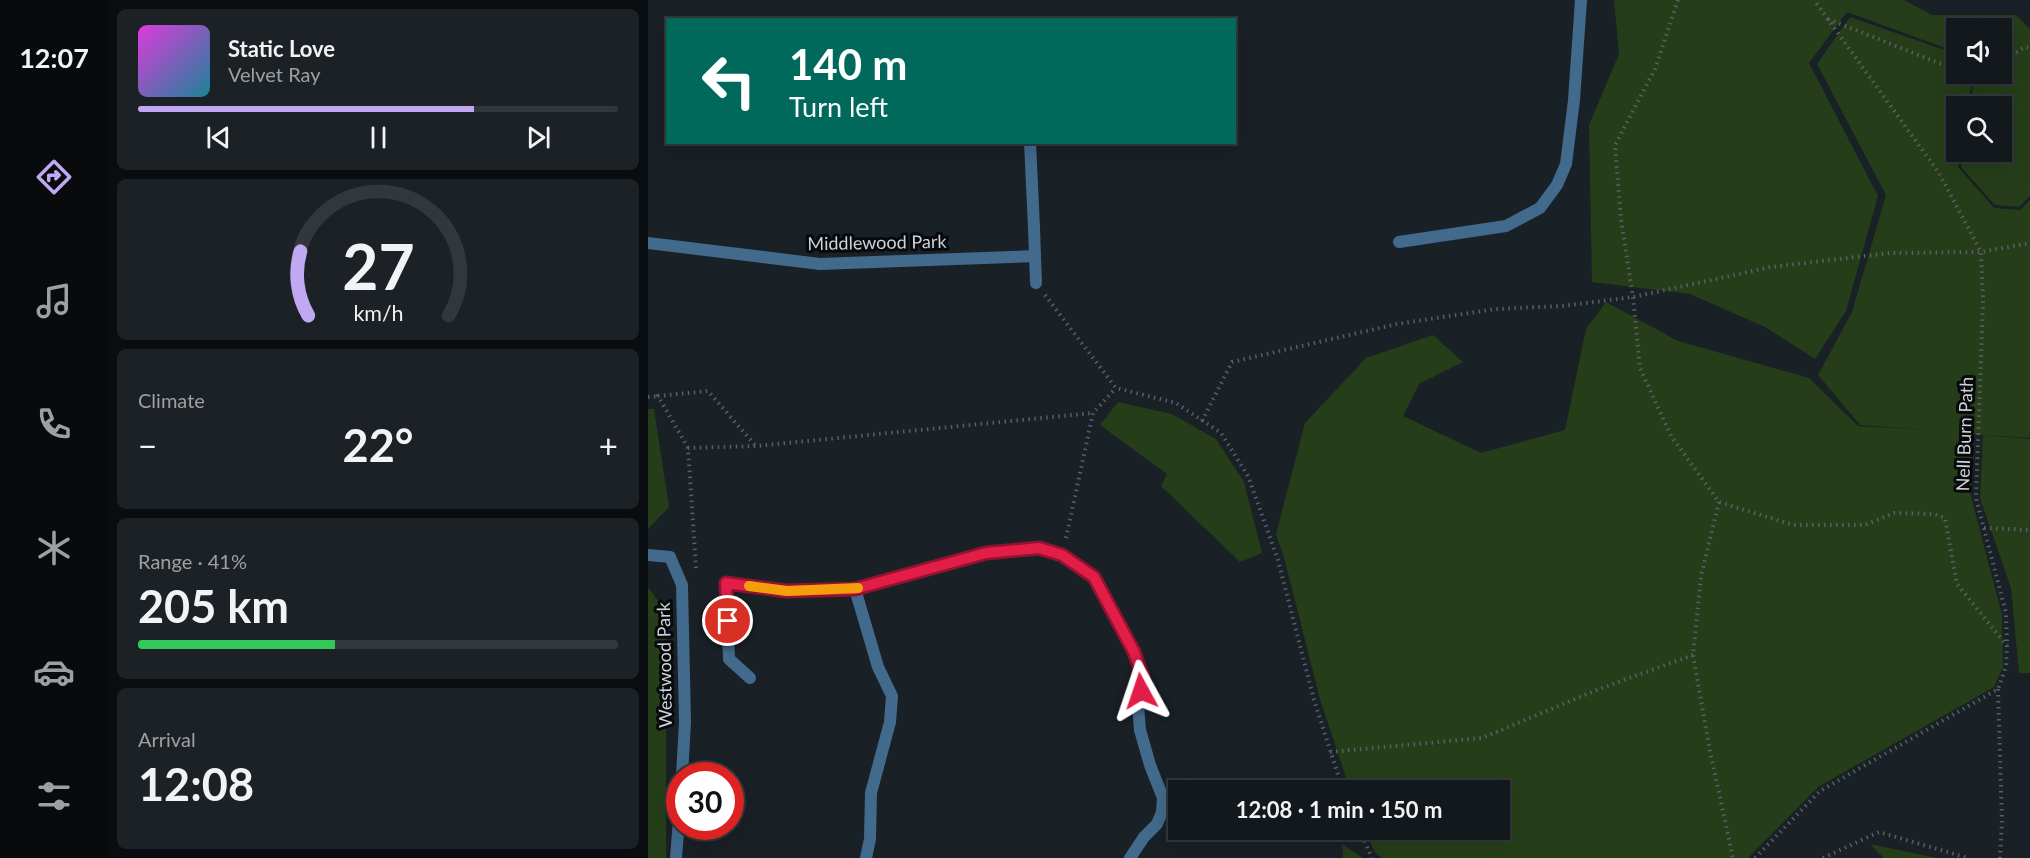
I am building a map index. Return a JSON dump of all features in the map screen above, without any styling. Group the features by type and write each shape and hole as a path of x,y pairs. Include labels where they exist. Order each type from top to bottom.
{"street":[{"path":"1399,242 1506,226 1540,208 1557,185 1566,164 1574,100 1581,0"},
{"path":"1030,144 1036,283"},
{"name":"Middlewood Park","path":"648,243 820,264 1035,256"},
{"path":"750,678 729,659 726,583 787,591 855,589 986,553 1039,548 1062,555 1094,577 1134,652 1143,677 1138,706 1140,730 1163,798 1162,812 1157,824 1144,837 1130,858"},
{"name":"Westwood Park","path":"648,555 670,556 682,585 685,722 683,762"},
{"path":"855,589 878,667 892,696 891,722 871,793 870,840 866,858"},
{"path":"676,858 677,840"}],"path":[{"path":"1678,0 1655,69 1615,146 1621,220 1633,297 1640,368 1671,436 1719,502 1792,525 1865,525 1894,513 1934,514 1945,518 1957,584 2007,647"},
{"name":"Nell Burn Path","path":"1814,0 1939,173 1981,252 1983,301 1976,498 2006,613 2006,668 1998,689 2002,821 2000,858"},
{"path":"1828,19 1946,66"},
{"path":"2012,55 2025,47 2030,48"},
{"path":"1202,421 1232,362 1397,324 1496,309 1562,306 1633,297 1771,267 1890,253 1981,252 2030,243"},
{"path":"1036,283 1116,388 1176,403 1221,433 1248,476 1278,560 1314,700 1340,780"},
{"path":"1062,555 1093,413 1116,388"},
{"path":"648,397 708,392 756,446"},
{"path":"658,396 688,448 696,579 682,585"},
{"path":"688,448 756,446 1093,413"},
{"path":"1719,502 1701,576 1693,655 1710,751 1733,858"},
{"path":"1984,528 2030,531"},
{"path":"1330,752 1482,738 1599,689 1693,655"},
{"path":"1755,858 1820,791 1998,689"},
{"path":"1823,858 1880,832 1968,858"},
{"path":"1364,840 1372,858"}],"green space":[{"path":"1614,0 1904,0 1932,15 2016,15 2030,29 2030,196 2019,207 1995,205 1961,167 1962,162 2012,162 2012,96 1972,96 1973,84 2012,84 2012,18 1946,18 1946,48 1847,12 1809,63 1878,196 1846,311 1815,359 1765,327 1690,294 1592,282 1589,125 1619,54"},
{"path":"1850,17 1946,51 1946,84 1971,84 1970,96 1946,96 1946,162 1959,162 1958,167 1994,208 2020,210 2030,200 2030,438 1972,434 1971,496 2002,615 2003,667 1994,687 1818,787 1748,858 1382,858 1375,853 1369,840 1510,840 1510,780 1347,780 1320,699 1276,534 1305,423 1366,358 1433,335 1463,362 1419,384 1403,416 1481,453 1565,430 1586,329 1606,302 1678,341 1809,378 1858,426 1925,430 1860,425 1818,375 1852,312 1886,195 1817,64"},
{"path":"1118,402 1172,414 1216,439 1244,482 1262,553 1240,562 1161,486 1167,474 1100,425"},
{"path":"648,409 654,409 669,507 648,529"},
{"path":"1983,435 2030,439 2030,673 2019,673 2011,588 1980,498"},
{"path":"648,587 666,612 666,858 648,858"},
{"path":"1342,844 1363,858 1343,858"},
{"path":"1870,844 1937,858 1884,858"}],"slow traffic":[{"path":"749,586 787,591 858,588"}],"route":[{"path":"728,621 726,583 787,591 855,589 931,570 986,553 1039,548 1062,555 1094,577 1134,652 1143,677 1141,691"}]}
